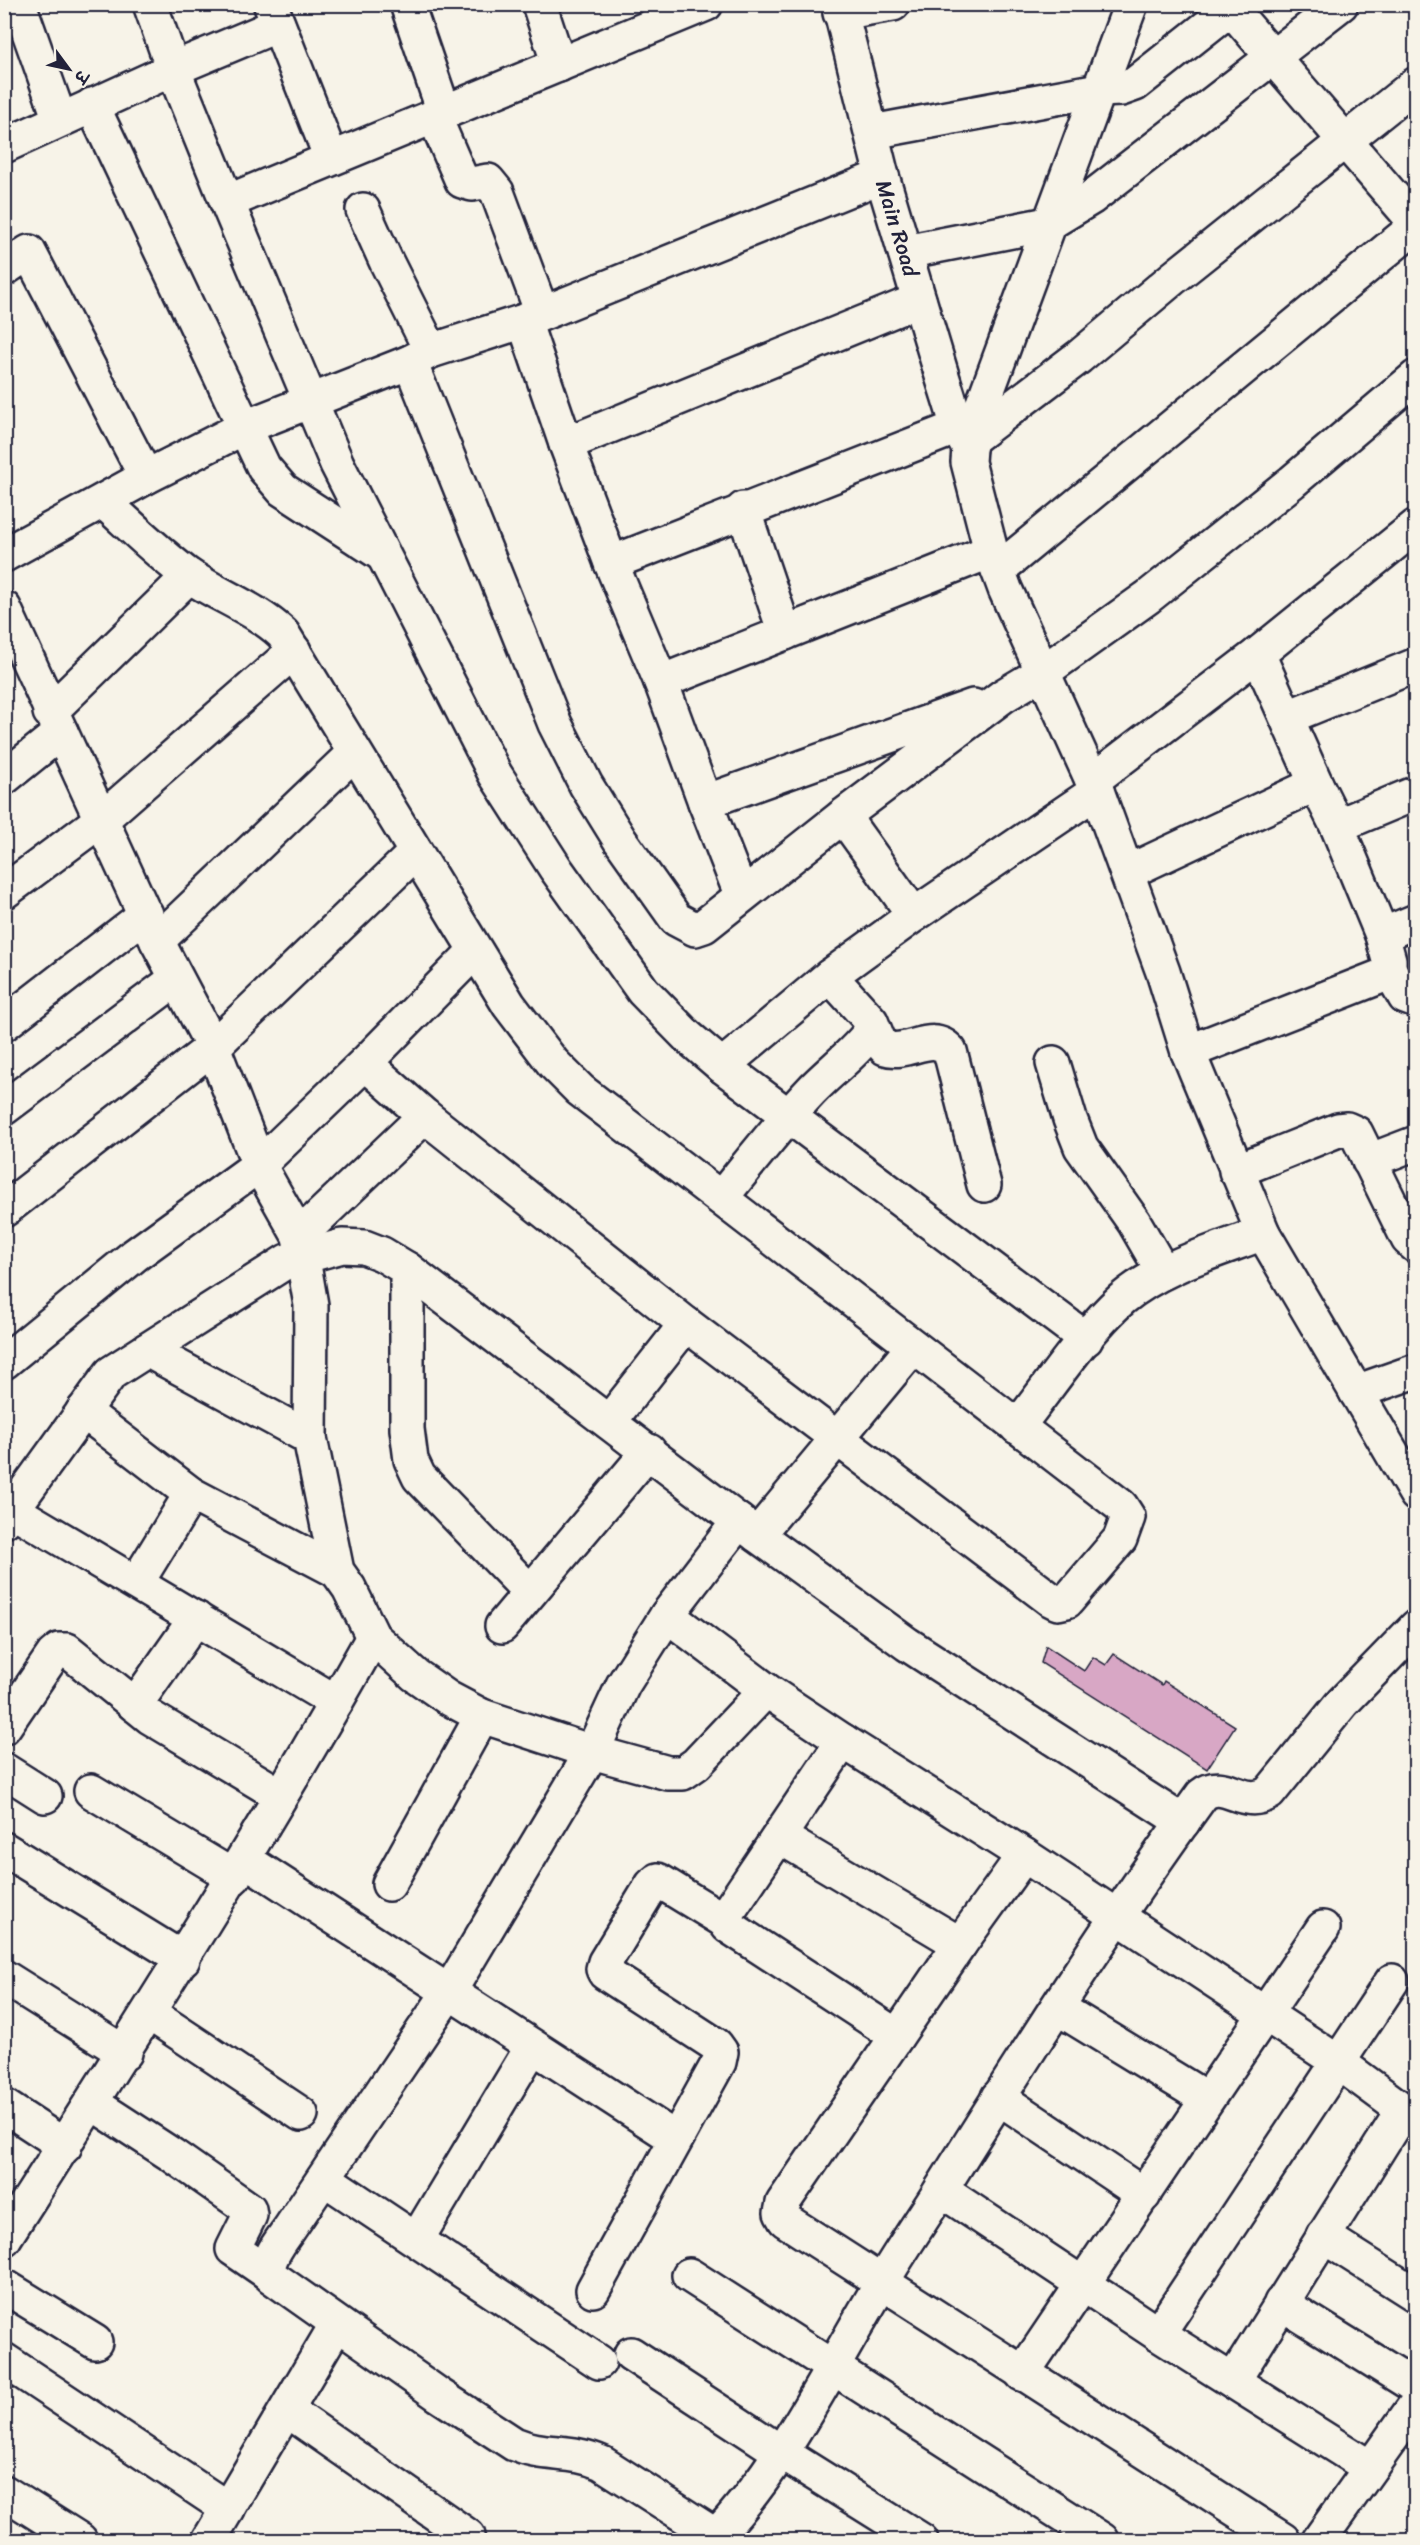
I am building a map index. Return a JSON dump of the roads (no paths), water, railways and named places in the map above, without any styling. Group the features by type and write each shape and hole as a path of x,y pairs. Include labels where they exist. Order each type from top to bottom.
{"street":[{"path":"19,4 60,120"},
{"path":"150,4 173,69 227,202 337,464 380,553 495,774 556,869 643,991 687,1036 722,1066 1086,1339"},
{"path":"407,4 439,114 462,181 472,184 488,181 497,192 566,444 611,563 661,682 741,894"},
{"path":"539,4 559,65"},
{"path":"227,202 706,4"},
{"path":"839,9 893,4"},
{"path":"1131,4 966,438 968,462 994,560 1094,786 1128,872 1188,1052 1236,1171 1263,1233 1414,1491"},
{"path":"905,252 1048,224 1091,198 1341,4"},
{"path":"661,682 785,633 994,560 1416,225 1273,59 1231,6 1135,84 1122,89 1099,90 872,132"},
{"name":"Main Road","path":"839,9 882,176 919,300 966,438"},
{"path":"4,146 173,69 274,15 331,158"},
{"path":"611,563 743,509 966,438 1080,357 1416,84"},
{"path":"92,105 264,468 283,490 380,553"},
{"path":"4,555 146,477 245,427 420,357 533,317 882,176"},
{"path":"363,210 386,261 555,724 586,786 620,840 676,919 686,927 695,929 704,926 741,894 1003,696 1043,672 1148,597 1292,482 1416,377"},
{"path":"4,269 29,252 146,477"},
{"path":"566,444 919,300"},
{"path":"103,501 155,549 189,576 270,622 283,634 475,951 532,1037 553,1063 580,1090 1121,1506 1128,1518 1120,1539 1067,1601 1058,1603 1050,1599 686,1324 426,1116 365,1063"},
{"path":"743,509 785,633"},
{"path":"722,1066 830,976 1094,786 1416,526"},
{"path":"4,778 189,576"},
{"path":"4,608 151,927 213,1047 259,1165 301,1246 311,1305 310,1438 337,1571 349,1588 372,1636 415,1675 448,1698 482,1716 592,1752 668,1773 683,1773 696,1764 766,1690"},
{"path":"4,891 102,819 294,651"},
{"path":"1258,654 1337,826 1382,935 1389,960 1389,969 1405,997 1416,1001"},
{"path":"1288,717 1416,665"},
{"path":"705,802 1003,696"},
{"path":"4,1024 151,927 354,753"},
{"path":"1128,872 1316,784"},
{"path":"1337,826 1416,793"},
{"path":"843,816 915,915"},
{"path":"4,1210 213,1047 415,853"},
{"path":"1382,935 1416,921"},
{"path":"4,1362 135,1255 259,1165 365,1063 475,951"},
{"path":"1188,1052 1382,976 1389,969"},
{"path":"830,976 871,1021 879,1041 890,1050 935,1042 943,1043 950,1052 984,1185"},
{"path":"4,1108 176,979"},
{"path":"721,1198 788,1116 832,1069 868,1037 873,1028"},
{"path":"1053,1063 1081,1147 1134,1222 1163,1272"},
{"path":"336,1702 137,1582 7,1512 111,1372 287,1261 426,1116"},
{"path":"1236,1171 1338,1130 1347,1129 1356,1133 1408,1239 1416,1246"},
{"path":"1370,1161 1416,1143"},
{"path":"1017,1427 1086,1339 1123,1298 1163,1272 1263,1233"},
{"path":"301,1246 364,1247 382,1254 407,1269 748,1528 907,1644 1183,1822"},
{"path":"407,1269 406,1398 411,1460 418,1477 530,1592"},
{"path":"609,1422 686,1324"},
{"path":"268,2273 269,2260 449,1992 592,1752 622,1685 667,1615 837,1437 913,1347"},
{"path":"147,1350 310,1438"},
{"path":"1356,1392 1416,1371"},
{"path":"82,1411 191,1494 337,1571"},
{"path":"502,1626 649,1451"},
{"path":"137,1582 191,1494"},
{"path":"667,1615 766,1690 843,1742 1024,1854 1338,2062 1409,2116 1323,2236 1233,2381"},
{"path":"135,1705 196,1618"},
{"path":"92,2103 249,2209 250,2216 233,2249 337,2324 514,2444 537,2452 585,2455 602,2463 714,2538 746,2502 782,2453 834,2369 881,2283 998,2097 1202,1795 1209,1789 1218,1788 1247,1799 1259,1799 1269,1793 1342,1703 1416,1627"},
{"path":"6,2235 125,2053 239,1868 372,1636"},
{"path":"4,1727 53,1654 59,1650 67,1650 150,1717 280,1795"},
{"path":"389,1884 482,1716"},
{"path":"724,1921 843,1742"},
{"path":"4,1770 45,1796"},
{"path":"91,1791 239,1868 449,1992 676,2139"},
{"path":"780,1837 960,1944"},
{"path":"4,1849 183,1959"},
{"path":"1024,1854 783,2203 781,2213 785,2220 881,2283 1282,2541"},
{"path":"593,2290 719,2062 721,2052 716,2045 605,1973 603,1969 652,1885 658,1880 663,1881 897,2036"},
{"path":"1022,2374 1323,1928"},
{"path":"4,1977 125,2053"},
{"path":"1158,2334 1392,1981"},
{"path":"1058,2008 1207,2099"},
{"path":"149,2013 301,2114"},
{"path":"417,2239 532,2047"},
{"path":"998,2097 1144,2194"},
{"path":"4,2106 65,2146"},
{"path":"325,2179 598,2362"},
{"path":"941,2190 1158,2334 1369,2467"},
{"path":"1323,2236 1416,2295"},
{"path":"689,2275 834,2369 1065,2530 1102,2541"},
{"path":"4,2286 95,2342"},
{"path":"1281,2303 1416,2387"},
{"path":"209,2541 337,2324"},
{"path":"631,2354 921,2541"},
{"path":"4,2360 228,2509"},
{"path":"1319,2541 1369,2467 1416,2404"},
{"path":"287,2410 468,2536"},
{"path":"4,2492 80,2541"}]}
